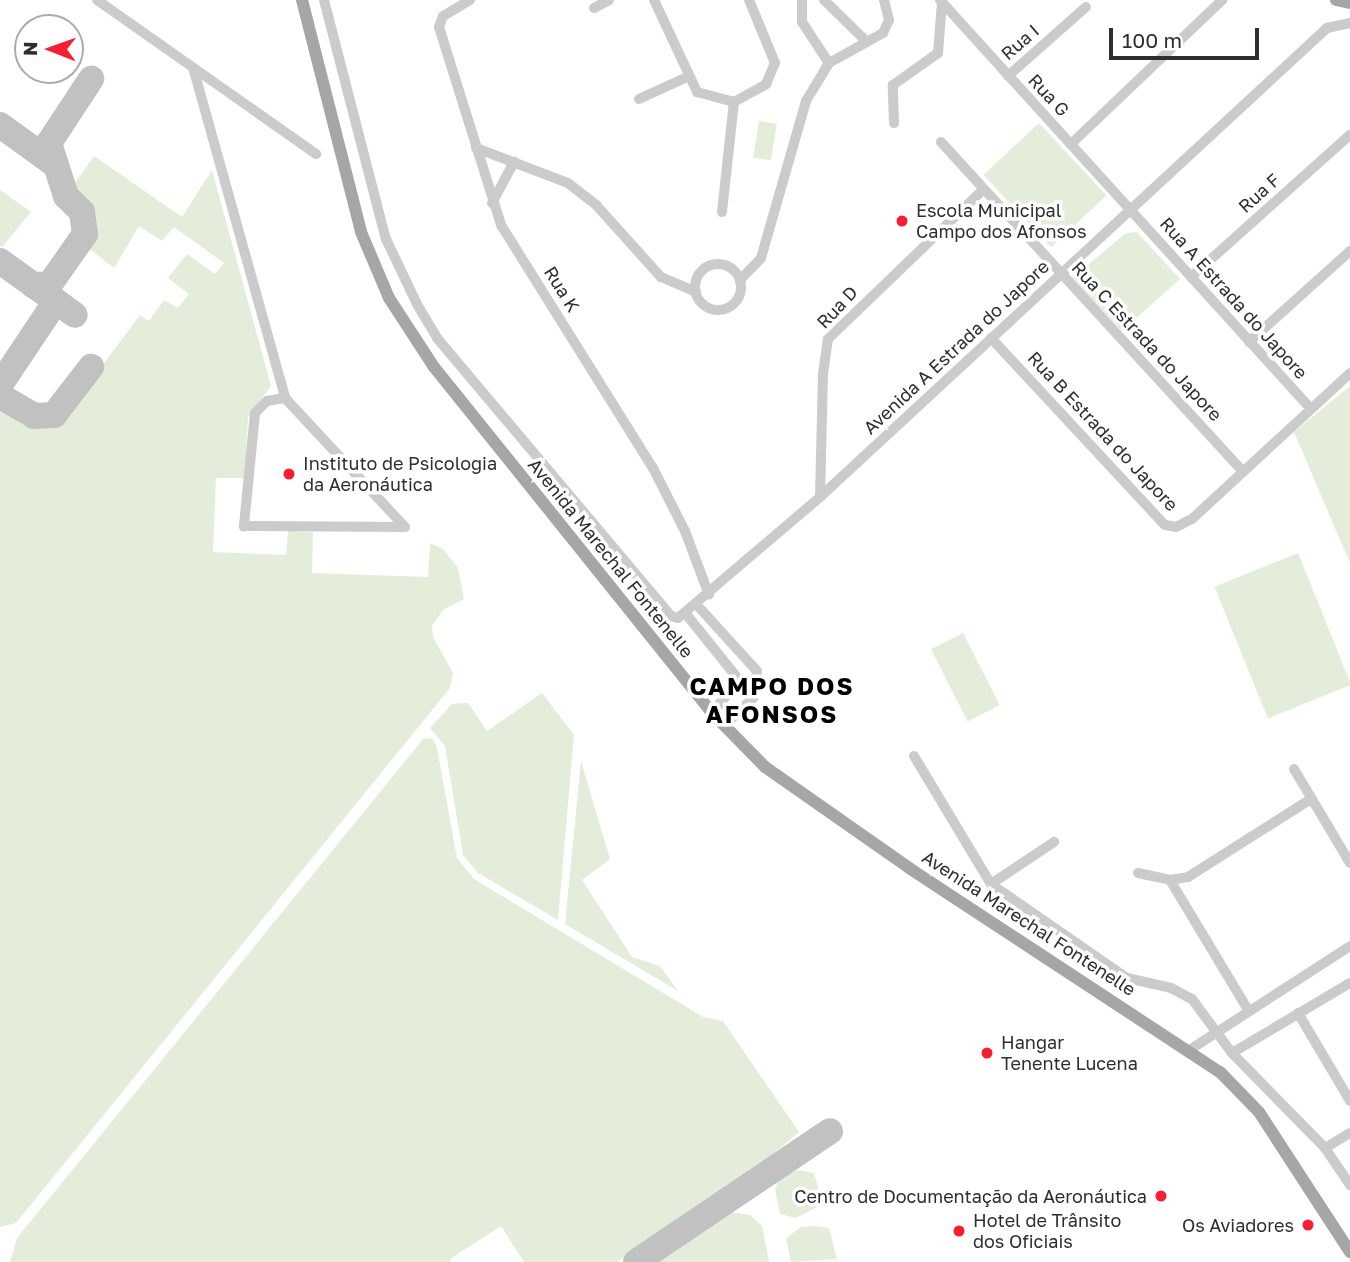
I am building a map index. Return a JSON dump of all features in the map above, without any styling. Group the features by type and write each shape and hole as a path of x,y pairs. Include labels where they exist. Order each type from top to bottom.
{"main road":[{"name":"Avenida Marechal Fontenelle","path":"302,0 364,244 389,298 434,367 712,713 765,766 909,868 1191,1048 1259,1112 1350,1252"},
{"path":"1336,0 1350,3"}],"street":[{"path":"97,0 194,71 316,154"},
{"path":"324,0 386,239 418,306 437,338 671,616 683,616 707,640 739,680"},
{"name":"Rua K","path":"470,0 443,16 439,27 500,225 653,468 685,531 709,595"},
{"path":"594,8 609,0"},
{"path":"654,0 687,77 707,98 734,102 766,85 775,63 749,0"},
{"path":"802,0 802,22 829,63"},
{"path":"824,0 867,42"},
{"path":"476,148 582,193 661,276 695,292 706,307 728,309 737,301 740,280 757,267 761,258 794,133 806,101 829,63 887,28 889,11 884,0"},
{"path":"1071,144 1222,0"},
{"path":"894,123 892,85 938,52 941,1"},
{"name":"Rua G","path":"941,1 1132,209"},
{"name":"Rua I","path":"1008,76 1086,7"},
{"name":"Avenida A Estrada do Japore","path":"683,616 820,497 1326,28 1350,23"},
{"path":"194,71 285,398 405,527 244,526 255,413 267,401 285,398"},
{"path":"639,99 687,77"},
{"path":"722,212 734,102"},
{"name":"Rua F","path":"1191,277 1350,135"},
{"name":"Rua C Estrada do Japore","path":"941,142 1243,471"},
{"path":"492,203 514,162"},
{"name":"Rua D","path":"820,497 822,373 828,339 984,189"},
{"name":"Rua A Estrada do Japore","path":"1132,209 1311,409"},
{"path":"1249,342 1350,251"},
{"path":"695,292 696,279 709,265 728,265 740,280"},
{"name":"Rua B Estrada do Japore","path":"990,338 1165,525 1184,526 1350,373"},
{"path":"696,605 751,662 758,679 754,697 724,726"},
{"path":"707,640 719,629"},
{"path":"739,680 758,679"},
{"path":"712,713 737,688 739,680"},
{"path":"914,756 991,884 1127,978 1171,988 1192,999 1233,1053 1325,1148 1350,1185"},
{"path":"1294,769 1350,863"},
{"path":"1138,873 1170,880 1188,877 1311,799"},
{"path":"991,884 1054,842"},
{"path":"1170,880 1248,1010"},
{"path":"1191,1048 1216,1028 1350,946"},
{"path":"1233,1053 1350,983"},
{"path":"1298,1013 1350,1101"},
{"path":"1325,1148 1350,1133"}],"green space":[{"path":"759,121 777,124 771,160 753,158"},
{"path":"1039,123 1107,195 1051,247 983,175"},
{"path":"94,156 182,217 212,170 271,386 248,417 245,478 216,478 213,552 286,555 288,531 313,532 312,573 428,577 430,543 443,549 458,568 464,599 443,610 432,626 433,637 453,673 450,688 16,1223 0,1227 0,404 30,423 54,421 70,409 140,315 149,321 164,300 178,308 189,294 168,278 187,254 215,274 224,263 174,227 162,241 139,226 114,268 90,249 93,212 85,199 71,189"},
{"path":"0,190 31,212 2,247 0,246"},
{"path":"1137,232 1180,279 1122,331 1072,278 1126,233"},
{"path":"1350,386 1350,563 1294,432"},
{"path":"1298,553 1350,685 1268,718 1215,587"},
{"path":"963,633 1000,705 968,722 931,649"},
{"path":"542,693 574,735 558,920 478,873 463,855 445,746 430,728 452,704 468,703 487,731"},
{"path":"424,738 433,739 437,748 457,858 474,879 703,1017 723,1021 799,1132 752,1172 617,1262 524,1262 501,1226 450,1259 451,1262 10,1262 17,1238"},
{"path":"581,761 610,859 582,880 632,957 660,966 678,991 565,924"},
{"path":"798,1170 814,1173 823,1204 796,1218 780,1214 775,1189 781,1176"},
{"path":"731,1212 750,1215 762,1226 769,1262 658,1262"},
{"path":"801,1227 829,1228 837,1259 791,1262 786,1238"}],"taxiway":[{"path":"33,285 50,284 85,234 82,212 66,196 49,143 91,79"},
{"path":"0,125 54,164"},
{"path":"0,261 75,315"},
{"path":"0,385 56,301"},
{"path":"0,396 34,416 54,415 91,367"},
{"path":"636,1262 830,1131"}],"place":[{"name":"Escola Municipal Campo dos Afonsos","path":"902,221"},
{"name":"Instituto de Psicologia da Aeronáutica","path":"289,474"},
{"name":"Hangar Tenente Lucena","path":"987,1053"},
{"name":"Centro de Documentação da Aeronáutica","path":"1161,1196"},
{"name":"Os Aviadores","path":"1308,1225"},
{"name":"Hotel de Trânsito dos Oficiais","path":"959,1231"}],"district":[{"name":"CAMPO DOS AFONSOS","path":"772,700"}]}
